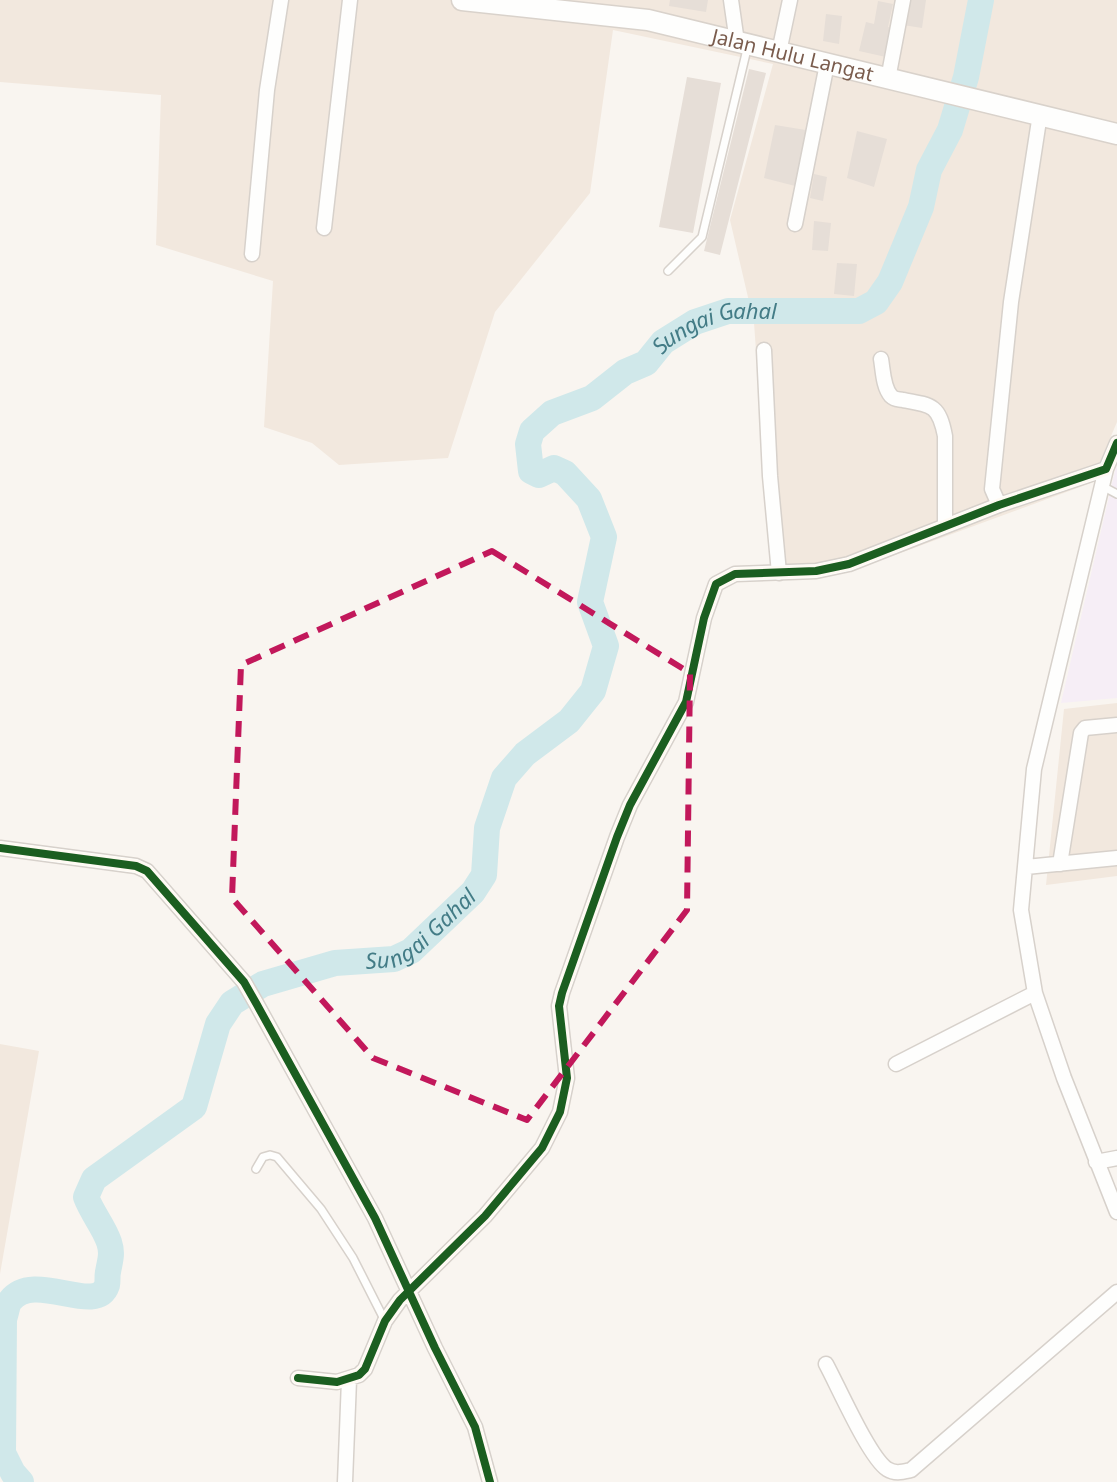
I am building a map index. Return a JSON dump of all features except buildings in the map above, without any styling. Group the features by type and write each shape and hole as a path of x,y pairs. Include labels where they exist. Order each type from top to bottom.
{"street":[{"path":"252,254 267,90 281,0"},
{"path":"324,228 350,0"},
{"name":"Jalan Hulu Langat","path":"464,0 534,4 648,20 1117,134"},
{"path":"731,0 742,44"},
{"path":"779,52 790,0"},
{"path":"888,79 903,0"},
{"path":"795,224 827,64"},
{"path":"999,505 992,489 1011,302 1040,114"},
{"path":"764,350 770,476 779,573"},
{"path":"881,359 886,387 891,395 896,399 928,404 935,409 942,422 945,436 945,526"},
{"path":"1117,443 1106,469 1034,769 1021,910 1035,993 1117,1212"},
{"path":"298,1378 337,1382 349,1380 365,1369 385,1321 409,1292 485,1216 542,1148 560,1112 567,1078 559,1006 562,993 621,827 686,702 711,593 716,584 735,574 824,570 849,564 999,505 1106,469"},
{"path":"1060,864 1081,733 1085,728 1117,725"},
{"path":"0,848 121,864 147,871 244,982 375,1218 475,1427 490,1482"},
{"path":"1026,867 1117,858"},
{"path":"896,1064 1035,993"},
{"path":"1096,1162 1117,1158"},
{"path":"826,1364 874,1454 885,1468 898,1473 911,1470 1117,1292"},
{"path":"345,1482 349,1380"}],"lane":[{"path":"668,271 702,237 742,44"},
{"path":"1102,486 1117,494"},
{"path":"256,1169 263,1157 277,1157 311,1197 353,1258 385,1321"}],"highlighted area":[{"path":"492,551 690,673 687,910 527,1120 373,1058 232,898 241,665"}],"shaded area":[{"path":"0,0 1117,0 1117,422 1091,483 862,567 772,569 754,323 730,220 773,64 613,30 590,193 495,312 448,458 339,465 312,443 264,427 273,281 156,245 161,95 0,82"},
{"path":"1117,467 1117,698 1061,703 1115,471"},
{"path":"1117,703 1117,876 1046,885 1064,709"},
{"path":"0,1044 39,1051 0,1274"}],"waterway":[{"name":"Sungai Gahal","path":"21,1482 3,1453 4,1319 10,1301 21,1292 48,1290 91,1296 101,1294 107,1285 110,1246 86,1197 94,1179 194,1107 218,1024 232,1003 263,984 335,963 394,959 411,951 473,892 484,875 487,828 504,778 525,754 569,721 593,691 606,646 590,602 604,537 589,499 565,473 554,468 539,475 531,471 528,444 532,431 552,413 592,398 625,372 646,363 663,342 695,322 728,311 859,311 876,302 890,282 921,207 929,170 950,130 966,77 981,0"}],"cycle path":[{"path":"298,1378 337,1382 359,1375 365,1369 385,1321 400,1300 485,1216 542,1148 560,1112 567,1078 559,1006 562,993 630,805 686,702 704,618 716,584 735,574 816,571 849,564 999,505 1106,469 1117,443"},
{"path":"0,848 136,866 147,871 244,982 375,1218 475,1427 490,1482"}]}
